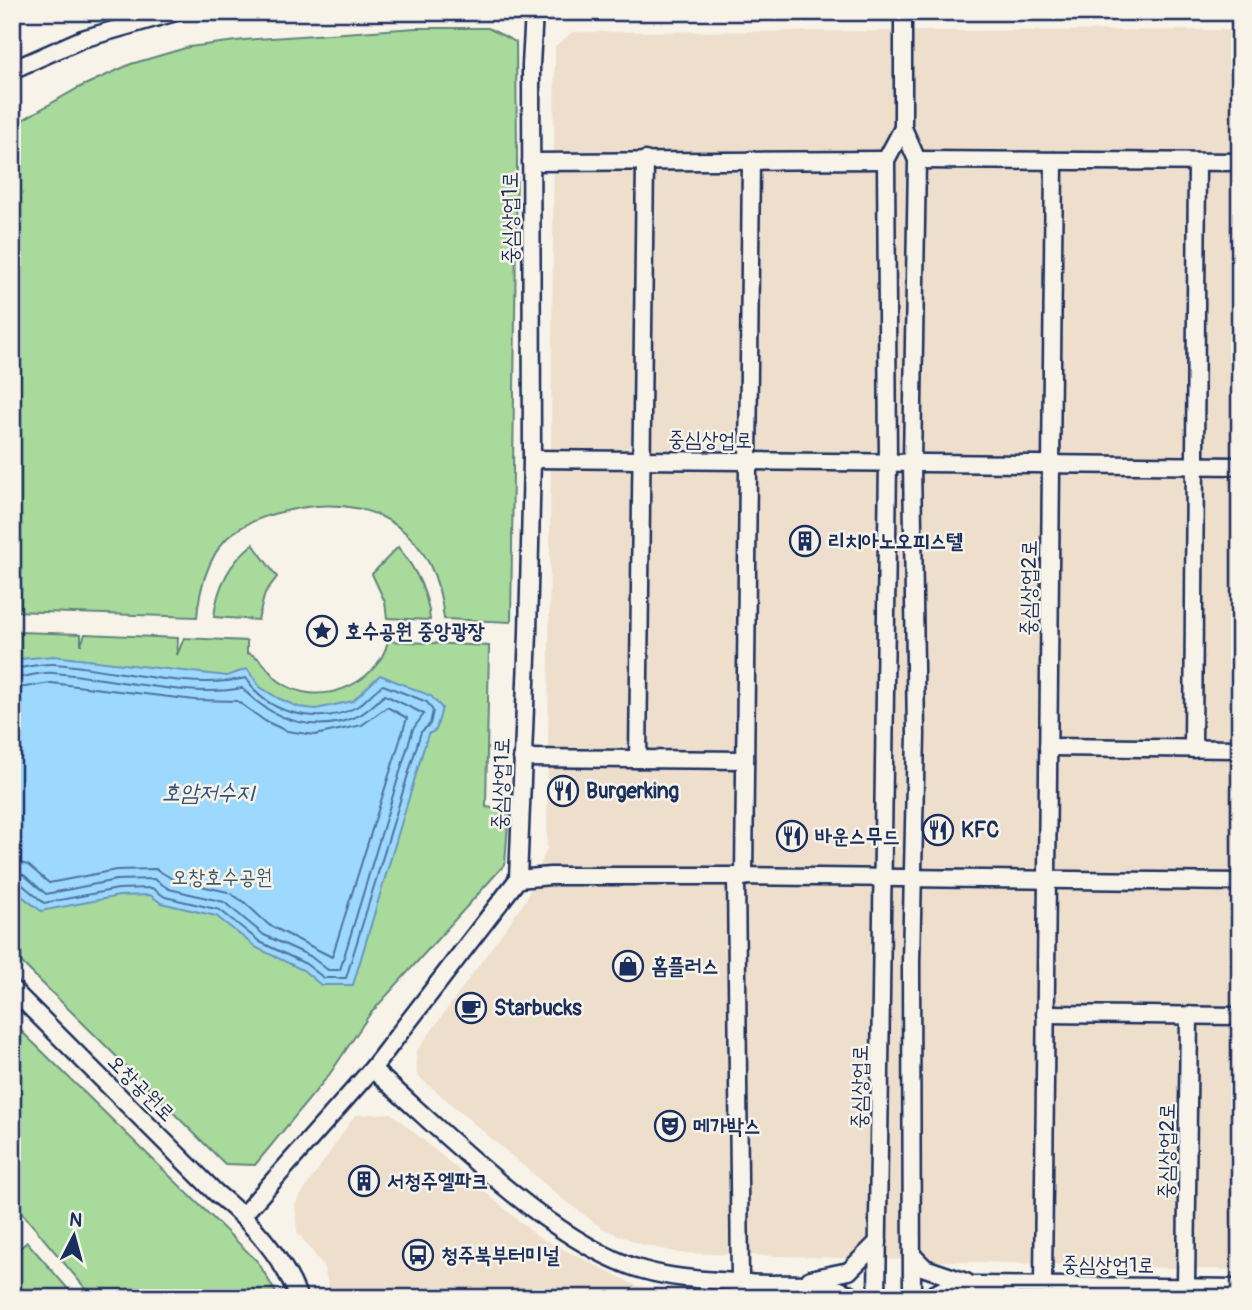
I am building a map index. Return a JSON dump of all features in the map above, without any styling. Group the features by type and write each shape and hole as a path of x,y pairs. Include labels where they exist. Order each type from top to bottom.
{"street":[{"path":"12,70 82,39 176,12"},
{"name":"중심상업1로","path":"518,879 532,459 531,162 534,12"},
{"name":"중심상업로","path":"903,12 903,128 917,160 912,463 916,734 912,1298"},
{"name":"중심상업로","path":"877,1298 885,877 888,462 886,160 903,128"},
{"path":"638,759 645,160"},
{"path":"740,1282 740,876 745,760 751,160"},
{"path":"531,162 886,160"},
{"path":"917,160 1240,162"},
{"name":"중심상업2로","path":"1043,1285 1054,161"},
{"path":"1193,749 1197,162"},
{"name":"중심상업로","path":"532,459 1240,466"},
{"path":"1048,747 1240,749"},
{"path":"522,758 745,760"},
{"path":"243,1214 372,1069 518,879 550,876 740,876 1240,882"},
{"name":"오창공원로","path":"12,989 216,1193 243,1214 282,1265 299,1298"},
{"path":"1045,1014 1240,1016"},
{"name":"중심상업2로","path":"1186,1287 1189,1016"},
{"path":"372,1069 549,1221 601,1254 641,1270 681,1279 794,1282 841,1288 856,1298"},
{"path":"794,1282 849,1270 878,1241"},
{"path":"912,1255 925,1268 975,1285"},
{"path":"927,1298 948,1287 975,1285"},
{"name":"중심상업1로","path":"975,1285 1240,1288"}],"shaded area":[{"path":"1240,30 1240,1270 680,1253 640,1244 602,1228 560,1197 417,1075 416,1052 526,900 547,849 555,46 573,32"},
{"path":"391,1113 537,1236 637,1286 716,1298 332,1298 323,1265 297,1232 295,1204 355,1115"}],"green space":[{"path":"416,28 488,28 516,42 511,622 444,619 439,589 429,563 414,542 396,525 374,514 349,507 321,506 265,517 227,538 220,546 206,575 197,617 12,611 12,126 78,88 131,64 189,47 244,40"},
{"path":"253,544 277,577 265,593 258,620 214,617 226,576 237,559"},
{"path":"398,547 420,581 430,620 387,618 385,602 372,574"},
{"name":"오창호수공원","path":"12,628 18,632 81,634 81,645 85,634 178,638 177,655 184,638 247,641 247,653 261,661 279,681 294,689 311,693 328,693 359,681 382,657 388,641 489,646 486,807 509,810 505,864 370,1014 329,1075 255,1165 225,1164 12,953"},
{"path":"12,1022 258,1262 279,1298 77,1298 86,1289 18,1208 12,1212"},
{"path":"27,1242 76,1298 20,1298 12,1289 12,1255"}],"water":[{"name":"호암저수지","path":"53,656 227,676 247,669 260,687 278,698 298,707 316,709 353,701 380,675 431,696 442,708 436,730 428,734 353,985 321,985 303,970 257,948 216,916 161,903 150,895 119,896 41,911 18,893 12,882 12,664 20,659"}],"place":[{"name":"리치아노오피스텔","path":"805,541"},
{"name":"호수공원 중앙광장","path":"322,631"},
{"name":"Burgerking","path":"563,791"},
{"name":"KFC","path":"938,830"},
{"name":"바운스무드","path":"792,836"},
{"name":"홈플러스","path":"628,966"},
{"name":"Starbucks","path":"471,1008"},
{"name":"메가박스","path":"670,1126"},
{"name":"서청주엘파크","path":"364,1181"},
{"name":"청주북부터미널","path":"418,1255"}]}
